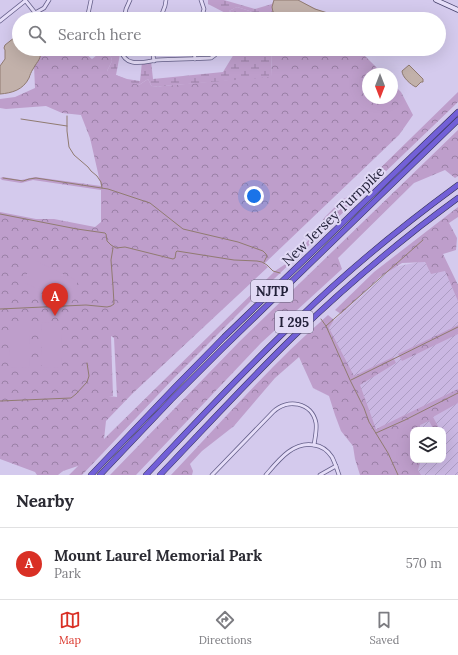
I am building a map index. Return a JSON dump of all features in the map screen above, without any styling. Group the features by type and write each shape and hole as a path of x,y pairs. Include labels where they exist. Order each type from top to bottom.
{"highway":[{"name":"New Jersey Turnpike","path":"91,475 228,333 458,112"},
{"name":"New Jersey Turnpike","path":"100,475 171,400 227,344 458,120"},
{"name":"I 295","path":"146,475 256,359 324,294 393,235 458,185"},
{"name":"I 295","path":"160,475 260,370 310,321 378,260 458,198"}],"street":[{"path":"0,21 25,0 34,12"},
{"path":"36,12 45,6 49,0"},
{"path":"88,12 91,0"},
{"path":"125,12 130,0"},
{"path":"163,12 166,0"},
{"path":"201,0 204,9 203,12"},
{"path":"436,0 458,10"},
{"path":"124,56 131,62 211,58 214,56"},
{"path":"153,56 154,61"},
{"path":"212,475 275,410 282,405 298,404 304,406 311,412 316,425 314,445"},
{"path":"266,475 285,454 302,445 319,446 325,450 332,458 339,475"},
{"path":"320,475 336,466"}],"shaded area":[{"path":"274,0 298,0 324,12 273,12 272,7"},
{"path":"12,40 12,56 40,56 24,85 13,92 0,94 0,66 5,59 5,45"},
{"path":"409,65 423,79 423,82 416,87 403,76 402,73 402,71"},
{"path":"424,261 431,273 446,269 458,294 458,475 420,475 415,467 417,463 446,463 446,427 420,427 418,424 392,425 372,429 328,326 394,267"}],"green space":[{"path":"208,0 224,0 255,9 272,4 274,0 297,0 322,12 253,12 237,7 229,11 231,12 223,12 208,4"},
{"path":"237,7 253,12 231,12 229,11"},
{"path":"38,56 88,56 92,59 96,56 111,56 112,61 107,71 139,85 148,79 152,87 271,76 272,56 365,56 377,68 362,68 362,104 398,104 398,89 413,115 399,135 264,264 268,267 132,394 106,421 104,439 275,271 296,257 325,217 343,199 363,191 364,184 458,92 458,102 250,302 174,378 82,475 69,475 78,466 63,471 58,475 37,475 35,472 0,459 0,212 36,219 54,219 95,227 101,222 101,190 33,180 21,183 2,180 0,178 3,177 21,180 35,177 101,186 90,138 81,115 62,113 46,106 6,109 0,108 0,99 15,97 35,88 34,66","holes":["111,336 114,338 117,397 109,396 113,396"]},
{"path":"111,56 120,56 116,75 127,79 140,81 142,62 151,61 153,79 223,72 233,56 272,56 271,77 152,87 148,79 139,85 110,76 107,71 112,61"},
{"path":"458,130 458,176 455,178 445,170 414,183 338,258 342,269 261,343 136,475 110,475 239,342"},
{"path":"458,207 458,217 449,223 457,238 456,250 443,254 458,285 458,301 445,271 431,274 425,262 402,263 380,277 341,314 335,310 374,272"},
{"path":"34,260 78,281 68,303 23,282"},
{"path":"328,315 334,320 329,328 354,376 393,357 396,363 360,385 376,429 458,389 458,403 433,417 438,427 432,427 429,421 420,425 420,427 410,427 410,463 420,463 418,470 421,475 360,475 353,446 341,431 329,396 313,388 299,357 275,378 234,426 202,451 190,464 193,471 192,475 171,475 267,373"},
{"path":"61,322 62,367 42,368 41,323"},
{"path":"9,323 29,323 30,367 10,368"},
{"path":"458,325 458,334 402,361 398,354"}],"waterway":[{"path":"67,116 69,147 74,155 97,176 101,182 102,188"},
{"path":"21,119 67,126"},
{"path":"3,178 23,181 36,178 108,189 150,203 183,229 238,242 263,251 267,256 264,262"},
{"path":"0,214 105,233 107,241 116,248 125,247 173,259 175,258 177,251 234,260 257,261 267,265 273,271 280,273"},
{"path":"326,326 423,240"},
{"path":"0,309 86,305 111,306 114,304 111,260 113,248"},
{"path":"321,319 326,326 369,422 388,453 398,475"},
{"path":"351,380 458,327"},
{"path":"0,401 71,398 87,382 89,376 87,363"},
{"path":"376,433 458,393"}],"place":[{"name":"Mount Laurel Memorial Park","path":"55,316"}]}
